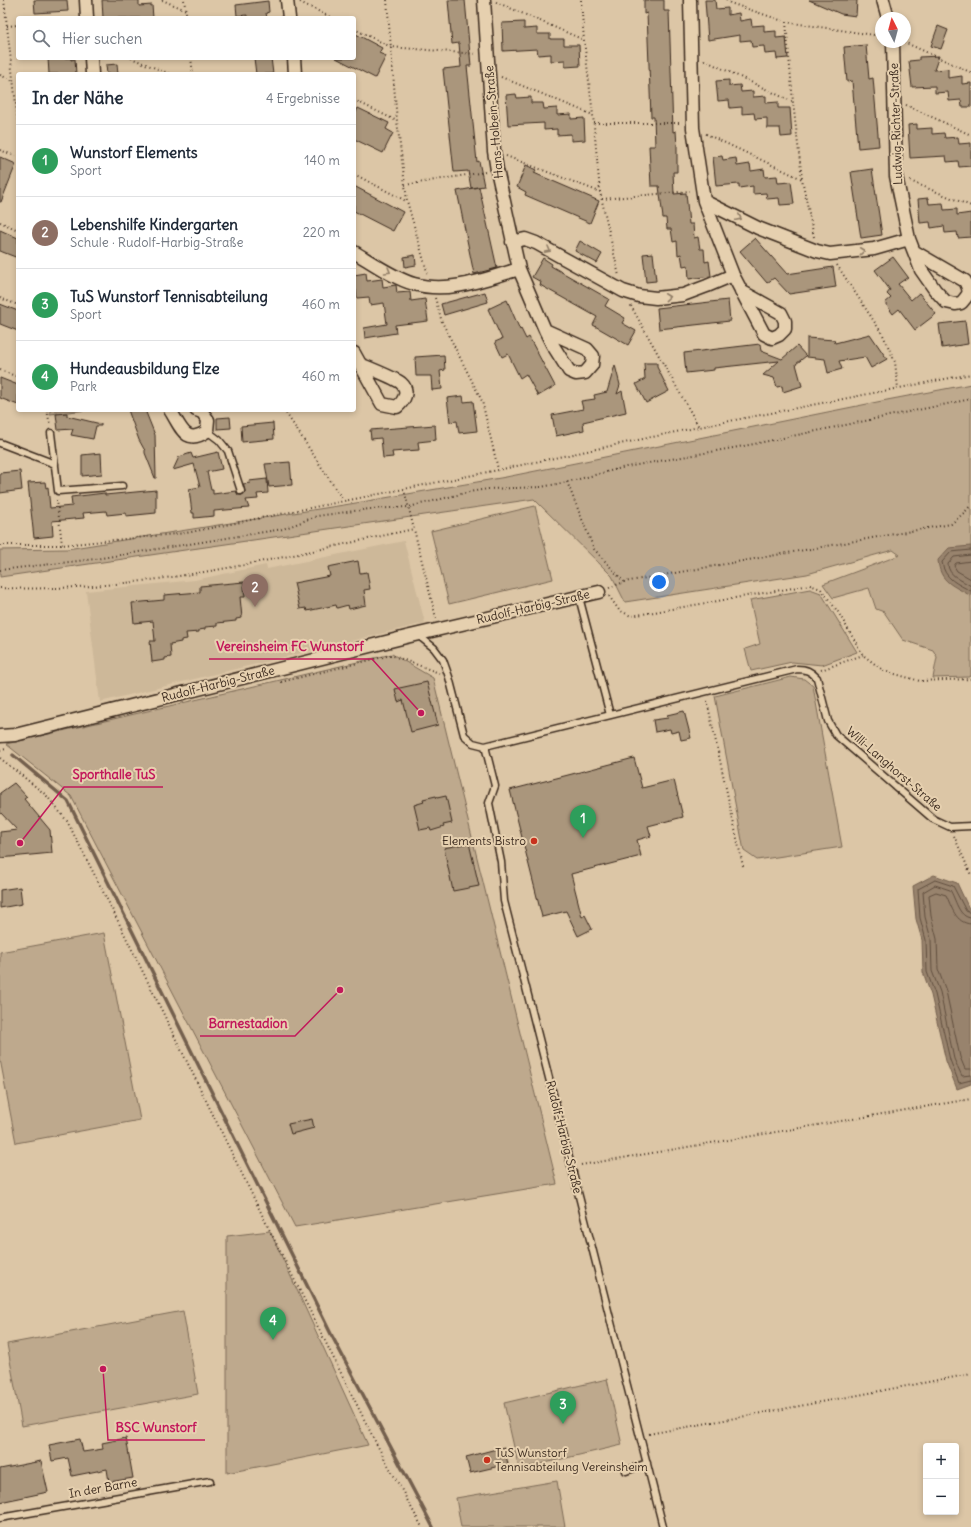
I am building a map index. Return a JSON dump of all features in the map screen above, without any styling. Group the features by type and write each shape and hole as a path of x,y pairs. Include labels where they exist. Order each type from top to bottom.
{"street":[{"path":"86,0 87,16"},
{"path":"287,0 289,16"},
{"name":"Hans-Holbein-Straße","path":"484,0 496,170 519,269 545,330"},
{"path":"690,0 692,125 702,195 733,275 741,291"},
{"path":"883,0 886,12"},
{"name":"Ludwig-Richter-Straße","path":"892,48 896,176 909,239 921,270 935,290 946,302 954,304 961,303 968,295 969,289 965,281 915,252"},
{"path":"90,60 92,72"},
{"path":"294,60 296,72"},
{"path":"702,195 758,228 817,251 830,254 874,250 909,239"},
{"path":"512,242 525,239 536,243 622,291 639,296 656,298 683,295 733,275"},
{"path":"356,253 404,280 413,284 431,288 456,286 519,269"},
{"path":"356,357 360,364"},
{"path":"171,412 184,432 190,437 199,437 208,431 208,420 202,412"},
{"name":"Rudolf-Harbig-Straße","path":"0,736 15,735 418,634 599,592"}],"lane":[{"path":"208,431 219,440 228,451 241,491"},
{"path":"51,433 58,491 122,486"},
{"path":"0,443 54,464"},
{"path":"579,597 610,715"},
{"path":"418,634 434,648 443,660 464,735 474,743 485,746 797,669 805,669 815,675"},
{"name":"Willi-Langhorst-Straße","path":"815,675 828,721 836,735 933,819 950,827 971,826"},
{"name":"Rudolf-Harbig-Straße","path":"485,746 495,786 488,803 501,862 504,900 663,1527"},
{"path":"626,1471 647,1463"},
{"name":"In der Barne","path":"0,1518 210,1480"}],"path":[{"path":"4,0 16,106"},
{"path":"162,0 186,10"},
{"path":"184,0 187,16"},
{"path":"295,0 328,16"},
{"path":"386,0 397,121 407,201 442,322 482,401 498,470"},
{"path":"491,0 584,40"},
{"path":"581,0 600,192 622,291 699,427"},
{"path":"726,0 730,3 786,22 875,35"},
{"path":"786,22 802,179 817,251"},
{"path":"7,26 16,25"},
{"path":"356,30 391,47 488,55"},
{"path":"911,46 970,72 971,74"},
{"path":"692,55 793,102"},
{"path":"136,60 165,72"},
{"path":"191,60 193,72"},
{"path":"489,72 593,115"},
{"path":"0,75 13,81"},
{"path":"894,100 971,135"},
{"path":"356,101 397,121"},
{"path":"594,124 692,125 802,179"},
{"path":"0,150 16,156"},
{"path":"494,151 600,192"},
{"path":"406,185 496,170"},
{"path":"356,175 407,201"},
{"path":"896,176 971,206"},
{"path":"602,199 702,195"},
{"path":"0,222 16,229"},
{"path":"830,254 884,335 895,362 898,389"},
{"path":"0,298 16,304"},
{"path":"0,370 16,376"},
{"path":"0,545 62,545 186,532 498,470 699,427 971,374"},
{"path":"0,570 95,559 267,532 283,529 317,516 369,508 409,507 468,492 488,489 541,487 626,468 744,446 971,400"},
{"path":"48,412 51,433"},
{"path":"285,412 343,500"},
{"path":"567,482 594,549 624,582"},
{"path":"404,489 439,630"},
{"path":"58,491 56,494 62,545"},
{"path":"599,592 624,582 951,524 971,505"},
{"path":"0,588 54,589 181,576 232,568 414,529"},
{"path":"599,592 611,596 619,610 631,616 810,585 821,589 838,612 863,655 884,671 920,681 971,679"},
{"path":"276,683 391,655 449,677"},
{"path":"815,675 863,655"},
{"path":"705,692 743,866"},
{"path":"0,750 8,749"},
{"path":"0,758 46,795 66,822 114,913 376,1443 422,1527"},
{"path":"950,827 971,874"},
{"path":"572,1167 971,1099"},
{"path":"640,1436 971,1374"}],"shaded area":[{"path":"971,384 971,676 968,677 933,678 937,657 933,650 903,640 884,612 876,609 869,588 833,598 823,584 900,555 893,550 807,574 625,602 612,576 534,499 0,577 0,550 67,549 350,504 506,477"},
{"path":"50,412 68,412 50,414"},
{"path":"535,506 553,579 449,604 431,531"},
{"path":"404,541 425,623 100,702 86,591 195,580 266,565 267,569"},
{"path":"810,589 821,593 857,652 822,665 792,662 751,671 745,649 760,644 750,600"},
{"path":"392,654 433,678 557,1184 295,1227 71,796 6,744"},
{"path":"791,677 804,679 813,686 842,847 757,860 744,851 715,696"},
{"path":"104,933 140,1120 16,1143 0,1059 0,952"},
{"path":"270,1231 368,1445 227,1473 227,1236"},
{"path":"183,1311 198,1394 22,1426 7,1344"},
{"path":"607,1379 622,1445 519,1469 504,1403"},
{"path":"557,1481 565,1527 461,1527 456,1498"}],"water":[{"path":"971,546 971,596 953,586 945,579 941,574 938,560 949,548"},
{"path":"934,875 957,883 971,913 971,1084 957,1089 946,1061 931,995 923,972 922,940 916,919 913,886"}],"building":[{"path":"34,0 67,0 68,11 35,13"},
{"path":"102,0 139,0 139,6 152,5 153,16 103,16"},
{"path":"448,0 465,0 471,66 467,66 477,162 479,161 484,186 471,188 468,171 454,172 443,69 461,67 459,43 452,44"},
{"path":"644,0 664,0 664,11 669,11 673,132 676,131 677,146 677,172 673,172 674,194 686,193 689,224 693,224 694,238 698,237 700,249 704,249 705,262 709,261 711,276 689,279 688,265 683,266 681,254 678,255 677,241 673,242 671,229 667,229 666,218 663,218 659,186 651,186 649,146 655,146 654,117 651,117 647,13 644,14"},
{"path":"705,0 715,0 716,9 728,8 728,15 739,13 740,21 751,19 752,26 764,25 764,32 776,31 776,38 786,37 788,58 777,59 776,53 765,54 764,46 752,47 751,40 740,41 740,35 708,40"},
{"path":"809,0 857,0 856,16 841,14"},
{"path":"268,1 269,12 266,13 267,16 237,16 236,5"},
{"path":"524,22 524,29 537,28 537,34 550,34 550,39 564,39 564,45 579,45 580,66 565,67 565,60 551,61 551,54 538,55 537,49 503,51 502,23"},
{"path":"938,26 948,30 941,49 931,46"},
{"path":"356,34 382,48 379,53 386,56 375,78 340,60 356,60"},
{"path":"866,45 869,79 873,78 879,146 858,148 852,81 847,82 844,47"},
{"path":"939,56 934,70 948,69 948,78 962,76 962,84 971,83 971,107 962,107 961,100 949,101 948,92 935,93 935,86 912,87 909,61 919,60 919,57"},
{"path":"48,60 75,60 76,72 49,72"},
{"path":"254,60 271,60 273,72 256,72"},
{"path":"117,64 118,72 107,72 106,65"},
{"path":"729,80 729,86 740,85 741,92 753,91 753,97 766,96 766,103 778,102 778,108 790,108 792,136 781,137 780,128 767,128 767,118 755,119 754,113 742,114 742,107 730,108 729,100 718,101 716,81"},
{"path":"516,94 517,98 531,97 531,103 543,103 544,109 557,108 557,115 571,114 571,119 584,118 585,140 571,141 571,134 557,135 557,129 544,130 544,123 508,125 506,95"},
{"path":"358,108 389,123 386,129 393,133 383,153 356,140 356,112"},
{"path":"917,124 917,129 932,128 932,134 944,133 945,138 958,137 959,144 971,143 971,166 959,167 958,161 947,162 946,156 910,158 908,125"},
{"path":"722,156 723,160 736,158 737,166 750,164 751,171 764,169 765,177 777,176 778,183 791,182 794,204 780,205 779,198 767,199 766,193 753,194 753,186 739,188 739,184 716,186 713,157"},
{"path":"0,157 16,164 1,202 0,202"},
{"path":"526,165 536,170 534,173 599,201 590,223 525,195 526,192 517,187"},
{"path":"872,169 882,235 861,238 851,172"},
{"path":"356,187 403,212 393,231 356,212"},
{"path":"479,187 497,268 474,274 457,191"},
{"path":"928,198 929,204 943,203 944,210 957,209 957,215 971,213 971,237 958,238 957,232 945,233 944,226 931,228 930,222 920,223 918,199"},
{"path":"0,230 16,237 16,257 0,251"},
{"path":"755,238 787,274 833,267 836,287 789,294 774,278 767,283 740,251"},
{"path":"580,241 602,254 597,263 575,251"},
{"path":"653,253 656,281 646,282 643,254"},
{"path":"415,255 416,265 405,267 404,257"},
{"path":"893,257 908,277 898,284 911,300 919,293 936,314 915,330 899,309 893,314 885,303 891,298 887,294 890,290 875,270"},
{"path":"543,258 552,264 551,266 609,299 605,306 625,318 622,323 636,331 628,345 593,325 597,317 540,285 541,282 532,277"},
{"path":"366,273 367,281 382,279 383,287 396,285 397,293 410,292 411,301 425,299 428,321 395,325 396,333 365,338 364,328 387,324 384,303 370,305 369,297 357,298 356,275"},
{"path":"485,292 488,302 444,315 441,304"},
{"path":"507,300 520,330 521,329 526,339 529,337 555,386 538,396 526,374 520,378 508,354 502,357 495,342 502,339 488,309"},
{"path":"728,300 730,321 659,329 657,308"},
{"path":"0,304 16,310 16,330 0,324"},
{"path":"965,321 968,344 942,348 939,324"},
{"path":"870,334 887,359 871,368 865,357 839,361 842,369 828,373 825,359 807,357 807,338 834,340 835,343"},
{"path":"760,344 761,351 782,359 797,346 806,356 796,364 802,386 783,392 782,386 777,387 774,378 763,375 779,361 714,368 714,370 686,373 684,353"},
{"path":"444,355 445,370 440,371 442,389 432,390 431,376 416,376 415,357"},
{"path":"644,363 657,363 657,367 669,391 646,403 636,384 645,379"},
{"path":"615,365 620,385 617,394 622,391 626,412 583,422 584,430 556,436 552,415 583,409 581,401 595,399 594,395 607,392"},
{"path":"0,378 16,384 16,404 0,398"},
{"path":"463,396 464,402 473,401 477,431 459,433 457,421 450,422 447,398"},
{"path":"129,412 146,412 155,435 156,478 145,450 139,440"},
{"path":"67,413 67,416 101,424 101,426 96,426 93,439 71,435 73,429 58,430 56,414"},
{"path":"230,417 231,428 217,429 217,418"},
{"path":"273,423 274,439 242,442 241,426"},
{"path":"435,425 436,440 418,442 419,450 392,452 393,457 383,458 381,438 371,439 370,430"},
{"path":"218,452 222,469 207,472 213,494 236,491 238,495 242,495 245,492 243,484 250,483 249,481 267,479 268,493 257,494 258,499 246,500 249,508 214,511 214,516 194,518 189,489 200,487 194,464 173,470 179,457 191,453 193,458"},
{"path":"101,453 102,474 82,476 82,455"},
{"path":"290,462 292,485 269,487 265,464"},
{"path":"20,471 22,490 0,493 0,473"},
{"path":"45,482 46,488 48,487 50,508 72,506 71,497 156,490 156,513 126,516 126,513 107,515 106,511 83,513 84,518 52,521 53,536 34,538 28,483"},
{"path":"358,561 360,573 367,572 370,589 364,590 366,605 349,609 348,605 337,608 336,605 307,611 306,608 300,609 294,583 330,576 328,567"},
{"path":"244,582 245,597 240,597 242,618 236,619 236,621 217,623 217,626 205,627 205,629 199,630 199,632 186,633 187,639 170,644 171,657 165,658 165,660 152,662 150,641 155,641 153,621 134,623 132,603 164,600 164,595 200,592 200,586"},
{"path":"427,682 438,725 411,732 403,700 398,702 395,689"},
{"path":"684,711 691,738 681,740 679,731 671,733 670,729 655,732 653,720 668,718 667,715"},
{"path":"634,758 642,788 674,780 683,817 648,826 651,836 637,840 641,856 571,874 582,917 585,915 592,929 578,936 566,911 542,917 510,790"},
{"path":"14,783 27,797 24,799 50,830 52,853 0,858 0,832 17,830 0,812 0,793"},
{"path":"436,796 437,798 446,796 452,823 443,825 444,827 431,831 430,828 420,830 414,805 424,802 423,799"},
{"path":"469,843 479,886 453,891 444,848"},
{"path":"20,887 22,904 0,908 0,890"},
{"path":"312,1119 314,1128 291,1134 288,1124"},
{"path":"126,1438 133,1478 109,1482 107,1469 72,1476 68,1458 52,1461 49,1445 80,1439 83,1452 103,1449 102,1443"},
{"name":"TuS Wunstorf Tennisabteilung Vereinsheim","path":"504,1447 508,1464 470,1473 466,1457"},
{"path":"41,1461 48,1492 0,1502 0,1469"}],"waterway":[{"path":"13,755 68,801 332,1336 433,1527"}],"place":[{"name":"Lebenshilfe Kindergarten","path":"255,607"},
{"name":"Vereinsheim FC Wunstorf","path":"421,713"},
{"name":"Wunstorf Elements","path":"583,838"},
{"name":"Elements Bistro","path":"534,841"},
{"name":"Sporthalle TuS","path":"20,843"},
{"name":"Barnestadion","path":"340,990"},
{"name":"Hundeausbildung Elze","path":"273,1340"},
{"name":"BSC Wunstorf","path":"103,1369"},
{"name":"TuS Wunstorf Tennisabteilung","path":"563,1424"},
{"name":"TuS Wunstorf Tennisabteilung Vereinsheim","path":"487,1460"}]}
